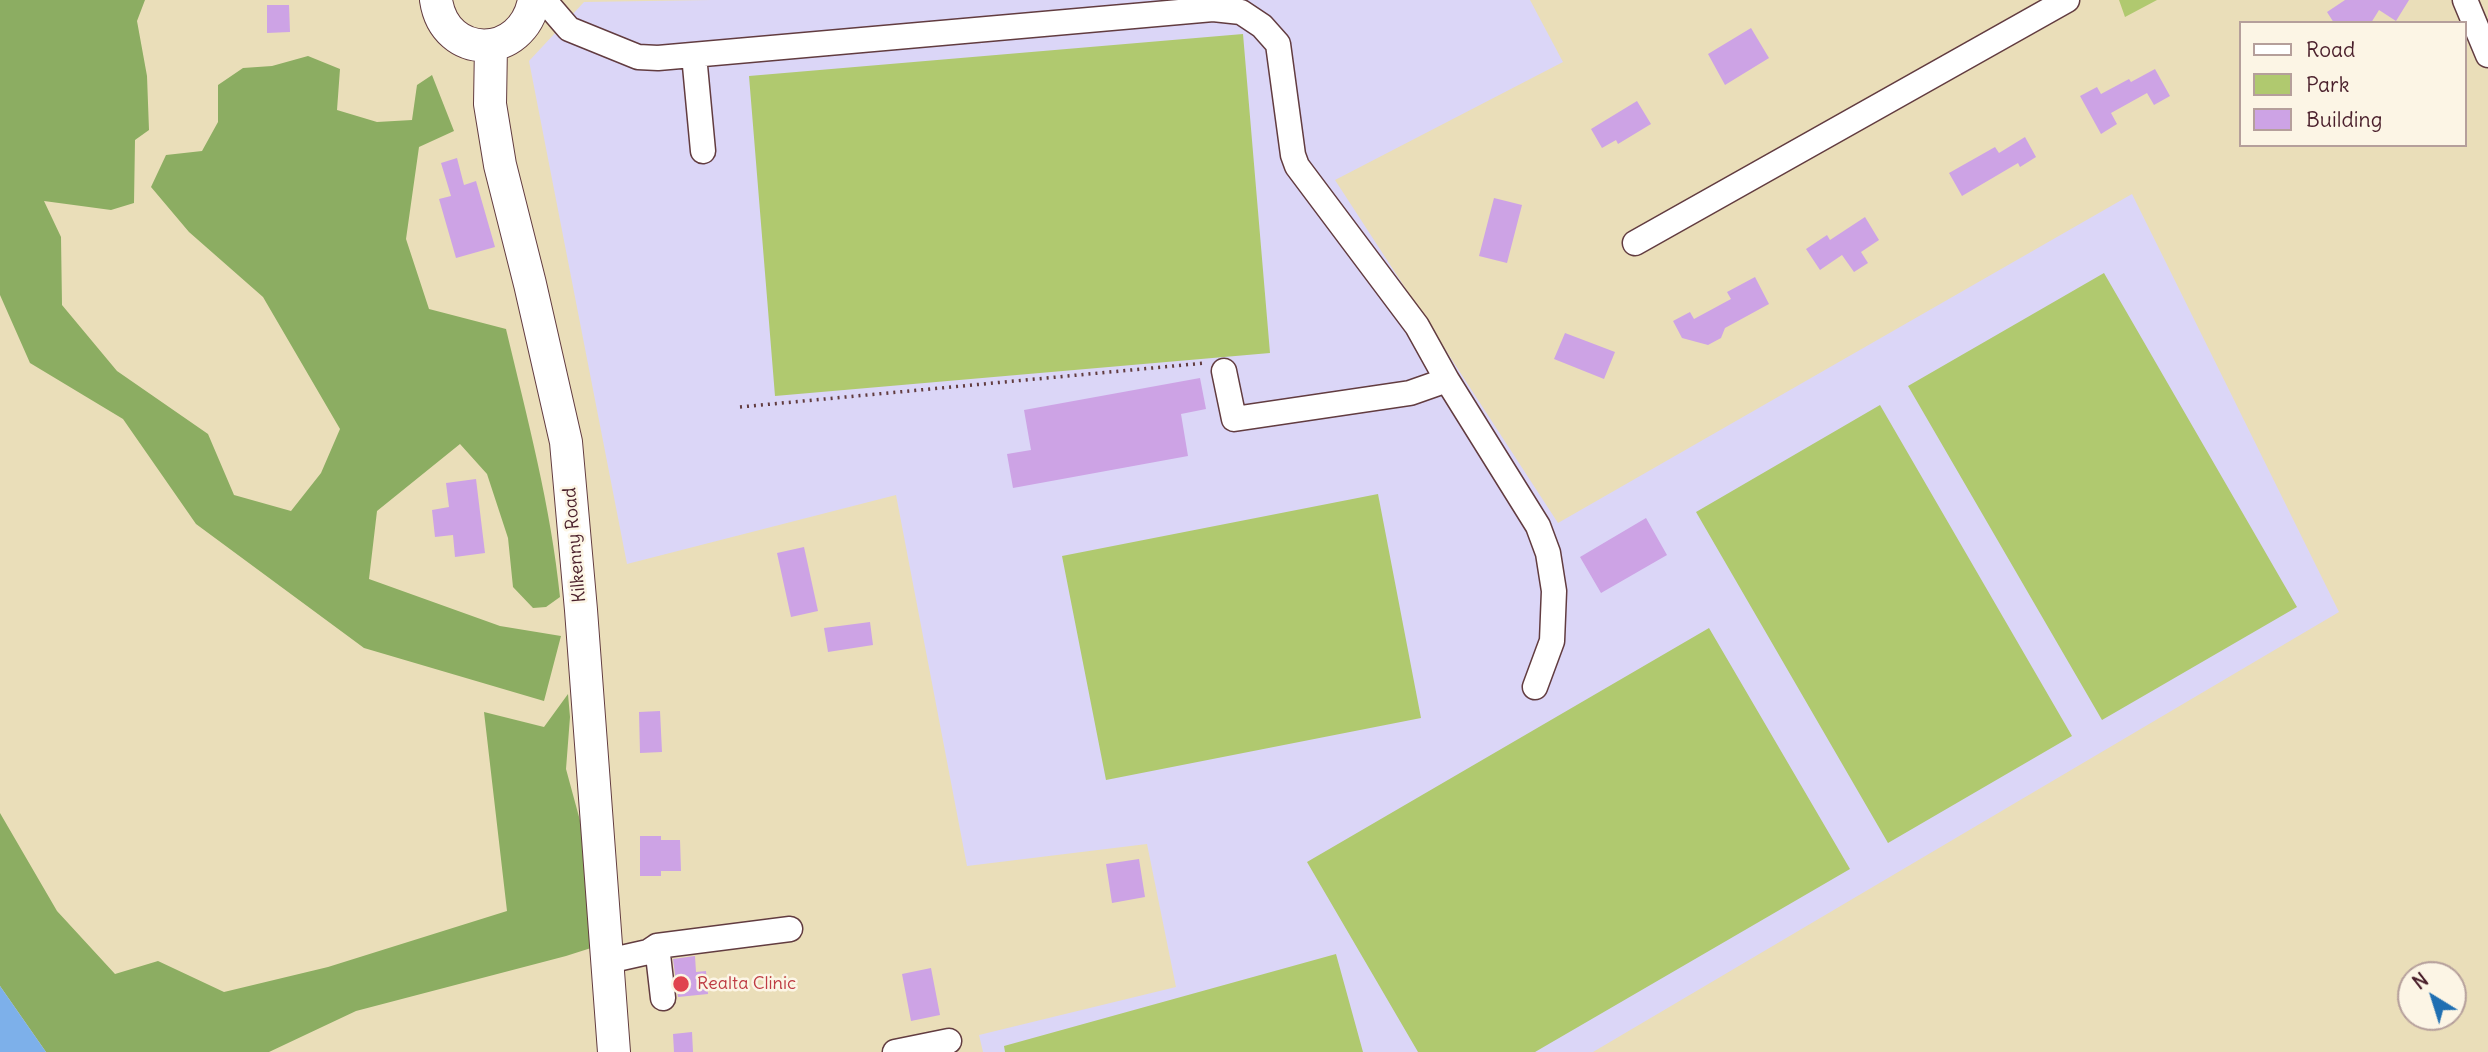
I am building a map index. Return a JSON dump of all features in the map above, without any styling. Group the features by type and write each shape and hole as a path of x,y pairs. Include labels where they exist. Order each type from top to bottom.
{"main road":[{"path":"436,0 442,20 455,35 472,44 491,46 519,33 532,11 534,0"},
{"name":"Kilkenny Road","path":"491,46 490,104 500,164 566,443 582,610 614,1052"}],"street":[{"path":"544,0 569,29"},
{"path":"1635,243 2067,0"},
{"path":"2465,0 2488,55"},
{"path":"519,33 569,29 638,57 694,55 1213,9 1241,12 1262,26 1278,44 1293,155 1304,177 1417,326 1447,380 1538,526 1548,553 1554,591 1552,641 1535,687"},
{"path":"694,55 703,151"},
{"path":"1224,371 1234,419 1410,393 1447,380"},
{"path":"608,961 648,952 657,946 790,929"},
{"path":"657,946 663,998"},
{"path":"895,1052 949,1041"}],"path":[{"path":"740,407 1210,363 1224,371"}],"shaded area":[{"path":"1530,0 1563,62 1335,180 1558,523 2132,194 2339,612 1593,1052 983,1052 979,1035 1176,987 1147,844 967,866 896,495 627,564 529,61 584,2"}],"green space":[{"path":"0,0 145,0 137,21 147,76 149,130 135,140 134,203 111,210 44,201 61,237 62,305 117,371 208,434 234,495 291,511 321,473 340,429 263,297 189,232 151,187 166,155 202,151 218,122 218,85 243,68 272,66 308,56 340,69 337,110 377,122 412,120 417,85 432,75 454,131 419,147 406,239 429,309 506,329 544,496 560,597 546,607 533,608 513,587 508,538 487,474 460,444 377,511 369,579 500,626 561,636 544,701 364,648 196,524 123,419 30,363 0,295"},
{"path":"2119,0 2157,0 2125,17"},
{"path":"1243,34 1270,353 775,396 749,76"},
{"path":"2104,273 2297,607 2102,720 1908,386"},
{"path":"1880,405 2072,736 1888,843 1696,512"},
{"path":"1378,494 1421,718 1106,780 1062,556"},
{"path":"1709,628 1850,869 1535,1052 1418,1052 1307,862"},
{"path":"568,694 570,717 566,769 585,839 591,948 356,1011 269,1052 46,1052 0,986 0,813 57,911 115,974 158,961 224,992 328,967 507,911 484,712 544,727"},
{"path":"1336,954 1363,1052 1005,1052 1004,1046"}],"water":[{"path":"0,986 46,1052 0,1052"}],"building":[{"path":"2345,0 2409,0 2396,21 2379,10 2372,21 2333,21 2327,12"},
{"path":"267,5 289,5 290,32 267,33"},
{"path":"1751,28 1769,58 1725,85 1708,54"},
{"path":"2155,69 2170,96 2154,105 2147,93 2111,113 2117,124 2101,134 2080,96 2097,87 2101,94"},
{"path":"1637,101 1651,124 1618,144 1616,140 1602,148 1591,129"},
{"path":"2025,137 2036,157 2020,167 2018,163 1962,196 1949,173 1995,147 1999,153"},
{"path":"457,158 464,185 476,181 495,247 456,258 439,199 451,196 441,163"},
{"path":"1494,198 1522,205 1507,263 1479,256"},
{"path":"1865,217 1879,240 1861,252 1868,263 1854,272 1842,255 1820,270 1806,249 1827,235 1830,240"},
{"path":"1755,277 1769,304 1725,328 1721,338 1708,345 1682,338 1673,321 1690,312 1694,319 1731,299 1727,292"},
{"path":"1565,333 1615,352 1604,379 1554,359"},
{"path":"1200,378 1206,409 1181,414 1188,456 1013,488 1007,454 1031,450 1024,410"},
{"path":"476,479 485,553 455,557 453,535 435,537 432,510 449,507 446,483"},
{"path":"1646,518 1667,555 1601,593 1580,557"},
{"path":"804,547 818,611 791,617 777,553"},
{"path":"870,622 873,645 828,652 824,628"},
{"path":"660,711 662,752 640,753 639,712"},
{"path":"640,836 680,840 681,871 661,871 661,876 640,876"},
{"path":"1139,859 1145,897 1112,903 1106,864"},
{"path":"695,956 696,972 706,971 708,994 678,997 673,959"},
{"path":"931,968 940,1015 911,1021 902,974"},
{"path":"692,1032 693,1052 674,1052 673,1034"}],"place":[{"name":"Realta Clinic","path":"681,984"}]}
